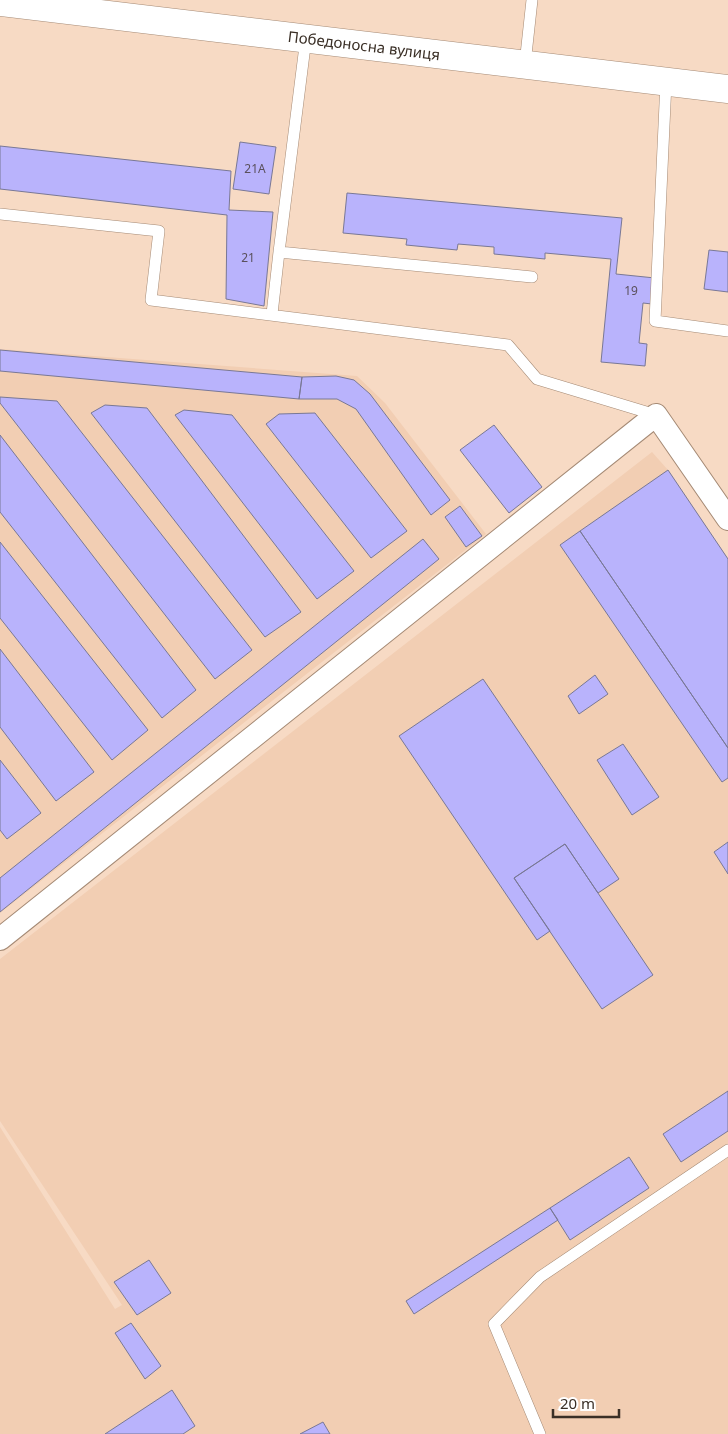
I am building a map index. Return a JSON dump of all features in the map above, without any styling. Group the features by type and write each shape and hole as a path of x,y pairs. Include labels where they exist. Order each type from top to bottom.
{"street":[{"name":"Победоносна вулиця","path":"0,2 53,4 306,38 728,89"},
{"path":"0,939 656,416 728,519"}],"lane":[{"path":"525,64 532,0"},
{"path":"272,314 278,252 306,38"},
{"path":"666,82 655,321 728,331"},
{"path":"0,214 159,231 151,300 508,345 537,379 656,416"},
{"path":"278,252 532,277"},
{"path":"540,1434 494,1324 540,1277 728,1150"}],"shaded area":[{"path":"0,349 357,376 385,403 486,534 0,913"},
{"path":"652,452 668,470 728,559 728,1434 0,1434 0,1127 115,1309 122,1305 0,1121 0,959"}],"building":[{"path":"240,142 276,147 269,194 233,189"},
{"path":"0,146 231,171 229,210 273,212 264,306 226,299 227,215 0,189"},
{"path":"347,193 622,218 616,274 655,278 652,304 643,303 639,343 647,344 645,366 601,362 611,259 545,253 545,259 494,254 494,247 458,244 457,250 406,245 407,239 343,233"},
{"path":"709,250 728,252 728,292 704,289"},
{"path":"0,350 302,377 299,399 0,371"},
{"path":"336,376 354,380 370,394 450,500 431,515 356,409 337,399 299,399 302,377"},
{"path":"0,397 57,401 252,650 215,679 0,403"},
{"path":"105,405 147,408 301,612 265,637 91,413"},
{"path":"184,410 232,415 354,571 317,599 175,415"},
{"path":"315,413 407,531 371,558 266,424 279,414"},
{"path":"494,425 542,487 509,513 460,450"},
{"path":"0,435 196,690 162,718 0,512"},
{"path":"668,470 728,559 728,748 580,531"},
{"path":"460,506 482,536 466,547 445,517"},
{"path":"580,531 728,748 728,778 722,782 560,545"},
{"path":"423,539 439,559 0,912 0,878"},
{"path":"0,542 148,730 112,760 0,618"},
{"path":"0,649 94,772 56,801 0,727"},
{"path":"595,675 608,694 579,714 568,696"},
{"path":"483,679 619,879 598,893 565,844 514,878 550,931 537,940 399,736"},
{"path":"623,744 659,797 632,815 597,760"},
{"path":"0,760 41,813 7,839 0,830"},
{"path":"728,842 728,874 714,852"},
{"path":"565,844 653,975 602,1009 514,878"},
{"path":"728,1091 728,1131 681,1162 663,1134"},
{"path":"629,1157 649,1188 570,1240 550,1208"},
{"path":"550,1208 558,1220 414,1314 406,1301"},
{"path":"149,1260 171,1293 137,1315 114,1282"},
{"path":"131,1323 161,1366 145,1379 115,1333"},
{"path":"172,1390 195,1426 183,1434 105,1434"},
{"path":"323,1422 330,1434 300,1434"}]}
